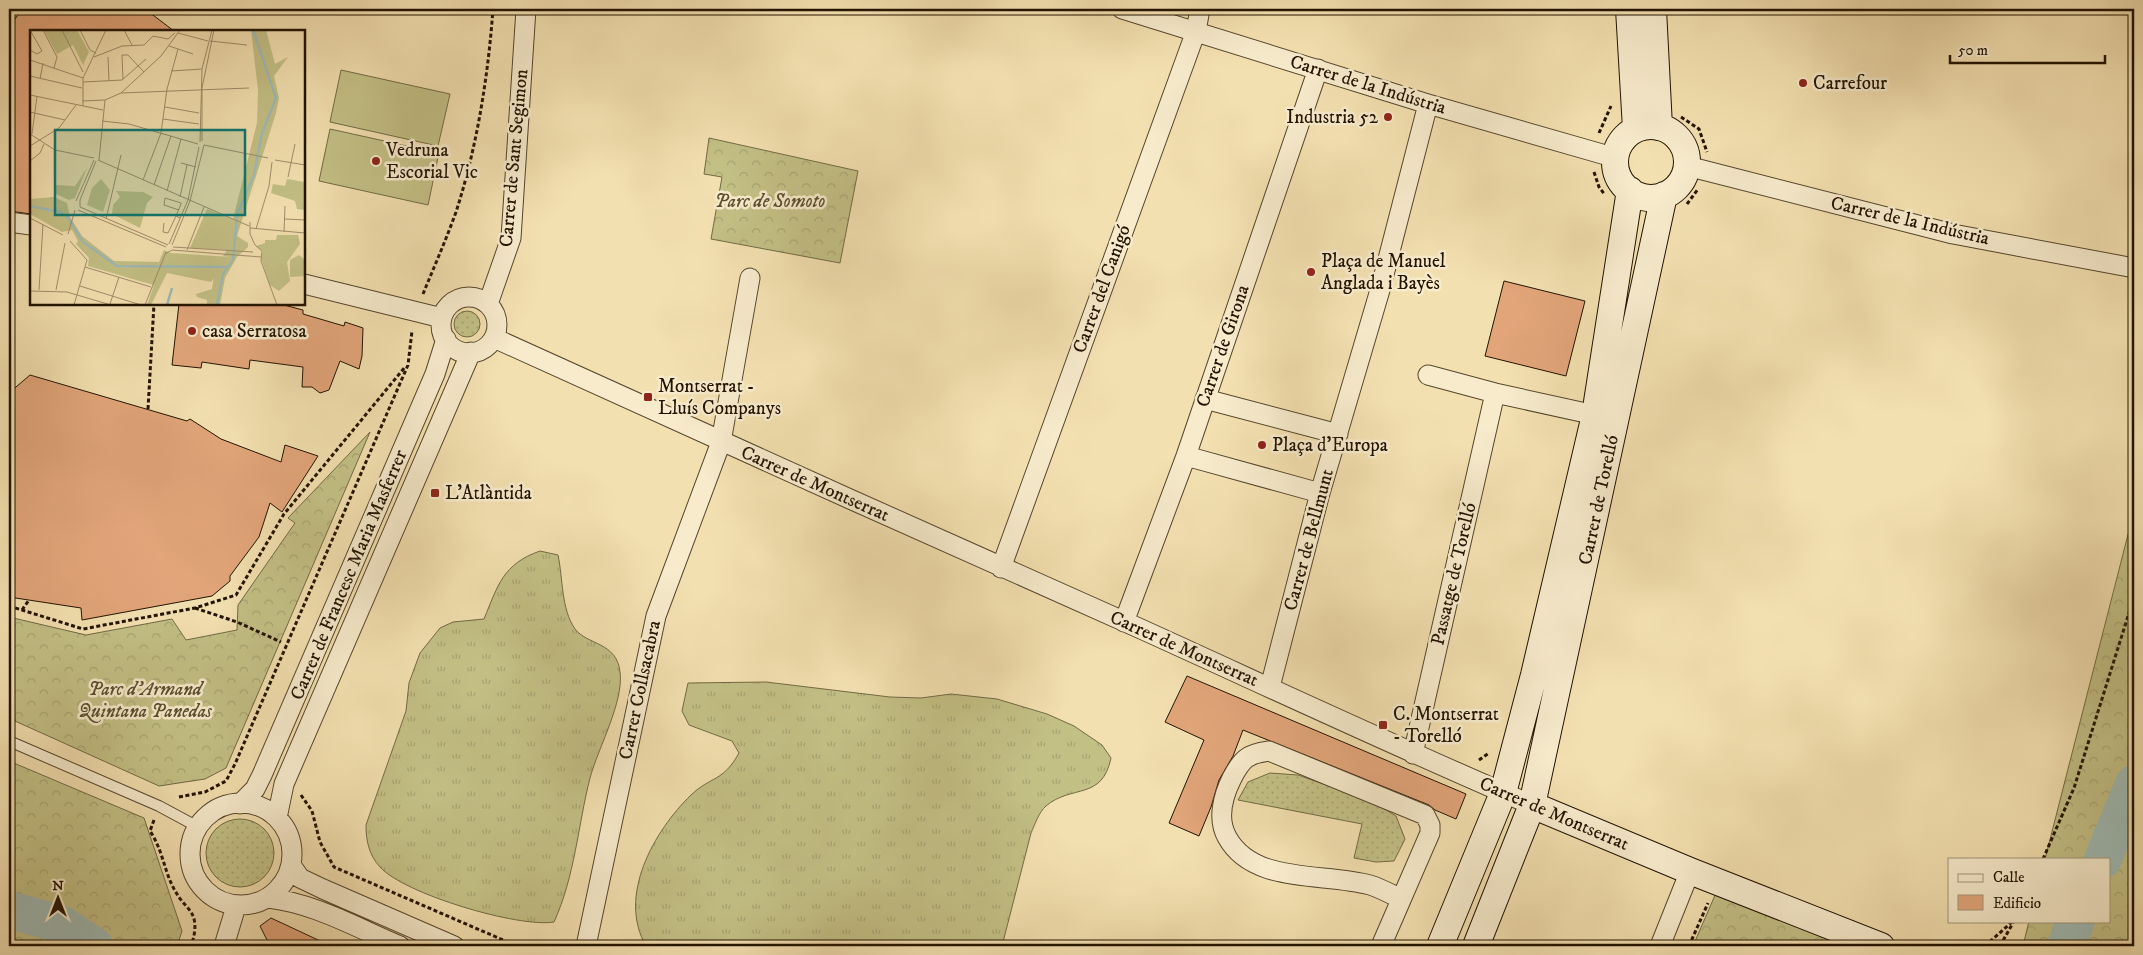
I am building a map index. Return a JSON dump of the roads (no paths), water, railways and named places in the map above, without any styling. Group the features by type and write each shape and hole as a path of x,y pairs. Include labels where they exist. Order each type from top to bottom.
{"street":[{"name":"Carrer de Sant Segimon","path":"488,304 511,238 526,9"},
{"name":"Carrer de la Indústria","path":"1122,9 1196,30 1428,104 1616,158"},
{"name":"Carrer del Canigó","path":"1001,568 1196,30 1200,9"},
{"path":"1629,9 1658,124 1673,133 1680,141 1696,169 1680,184 1664,195 1646,197 1630,190 1618,176 1616,158 1622,141 1658,124"},
{"path":"1653,9 1658,124"},
{"name":"Carrer de Girona","path":"1124,622 1186,456 1318,69"},
{"name":"Carrer de Bellmunt","path":"1270,688 1320,493 1380,290 1428,104"},
{"name":"Carrer de la Indústria","path":"1696,169 1953,234 2134,268"},
{"name":"Carrer de Torelló","path":"1440,946 1503,793 1540,651 1594,415 1630,190"},
{"name":"Carrer de Torelló","path":"1476,946 1532,805 1664,195"},
{"path":"9,222 30,226"},
{"name":"Carrer Collsacabra","path":"586,946 656,616 721,442 750,278"},
{"path":"305,284 442,318"},
{"path":"470,297 488,304 494,312 497,322 494,338 485,348 472,352 457,350 446,339 442,329 442,318 448,307 458,299 470,297"},
{"name":"Carrer de Montserrat","path":"494,338 1270,688 1412,754 1690,871 1881,946"},
{"name":"Carrer de Francesc Maria Masferrer","path":"240,804 254,789 262,775 435,374 446,339"},
{"name":"Carrer de Francesc Maria Masferrer","path":"277,818 284,784 472,352"},
{"path":"1428,375 1495,393 1594,415"},
{"name":"Passatge de Torelló","path":"1412,754 1495,393"},
{"path":"1205,399 1338,434"},
{"path":"1186,456 1320,493"},
{"path":"1381,946 1430,833 1430,825 1425,815 1269,751 1254,753 1241,762 1230,784 1222,810 1223,828 1233,847 1246,858 1272,870 1370,885 1401,899"},
{"path":"240,804 256,806 277,818 289,837 292,854 291,865 281,886 268,898 251,904 234,905 217,900 203,889 194,874 190,857 192,840 198,827 211,813 225,806 240,804"},
{"path":"291,865 300,878 323,890 454,946"},
{"path":"1660,946 1690,871"},
{"path":"268,898 288,900 314,909 400,946"},
{"path":"224,946 234,913 234,905"}],"lane":[{"path":"9,741 158,806 198,827"}],"waterway":[{"path":"2103,858 2134,784"},
{"path":"9,910 61,924 94,946"},
{"path":"2066,946 2076,922"}],"place":[{"name":"Carrefour","path":"1803,83"},
{"name":"Industria 52","path":"1388,117"},
{"name":"Vedruna Escorial Vic","path":"376,161"},
{"name":"Plaça de Manuel Anglada i Bayès","path":"1311,272"},
{"name":"casa Serratosa","path":"192,331"},
{"name":"Montserrat - Lluís Companys","path":"648,397"},
{"name":"Plaça d'Europa","path":"1262,445"},
{"name":"L'Atlàntida","path":"435,493"},
{"name":"C. Montserrat - Torelló","path":"1383,725"}],"park label":[{"name":"Parc de Somoto","path":"770,201"},
{"name":"Parc d'Armand Quintana Panedas","path":"145,700"}]}
